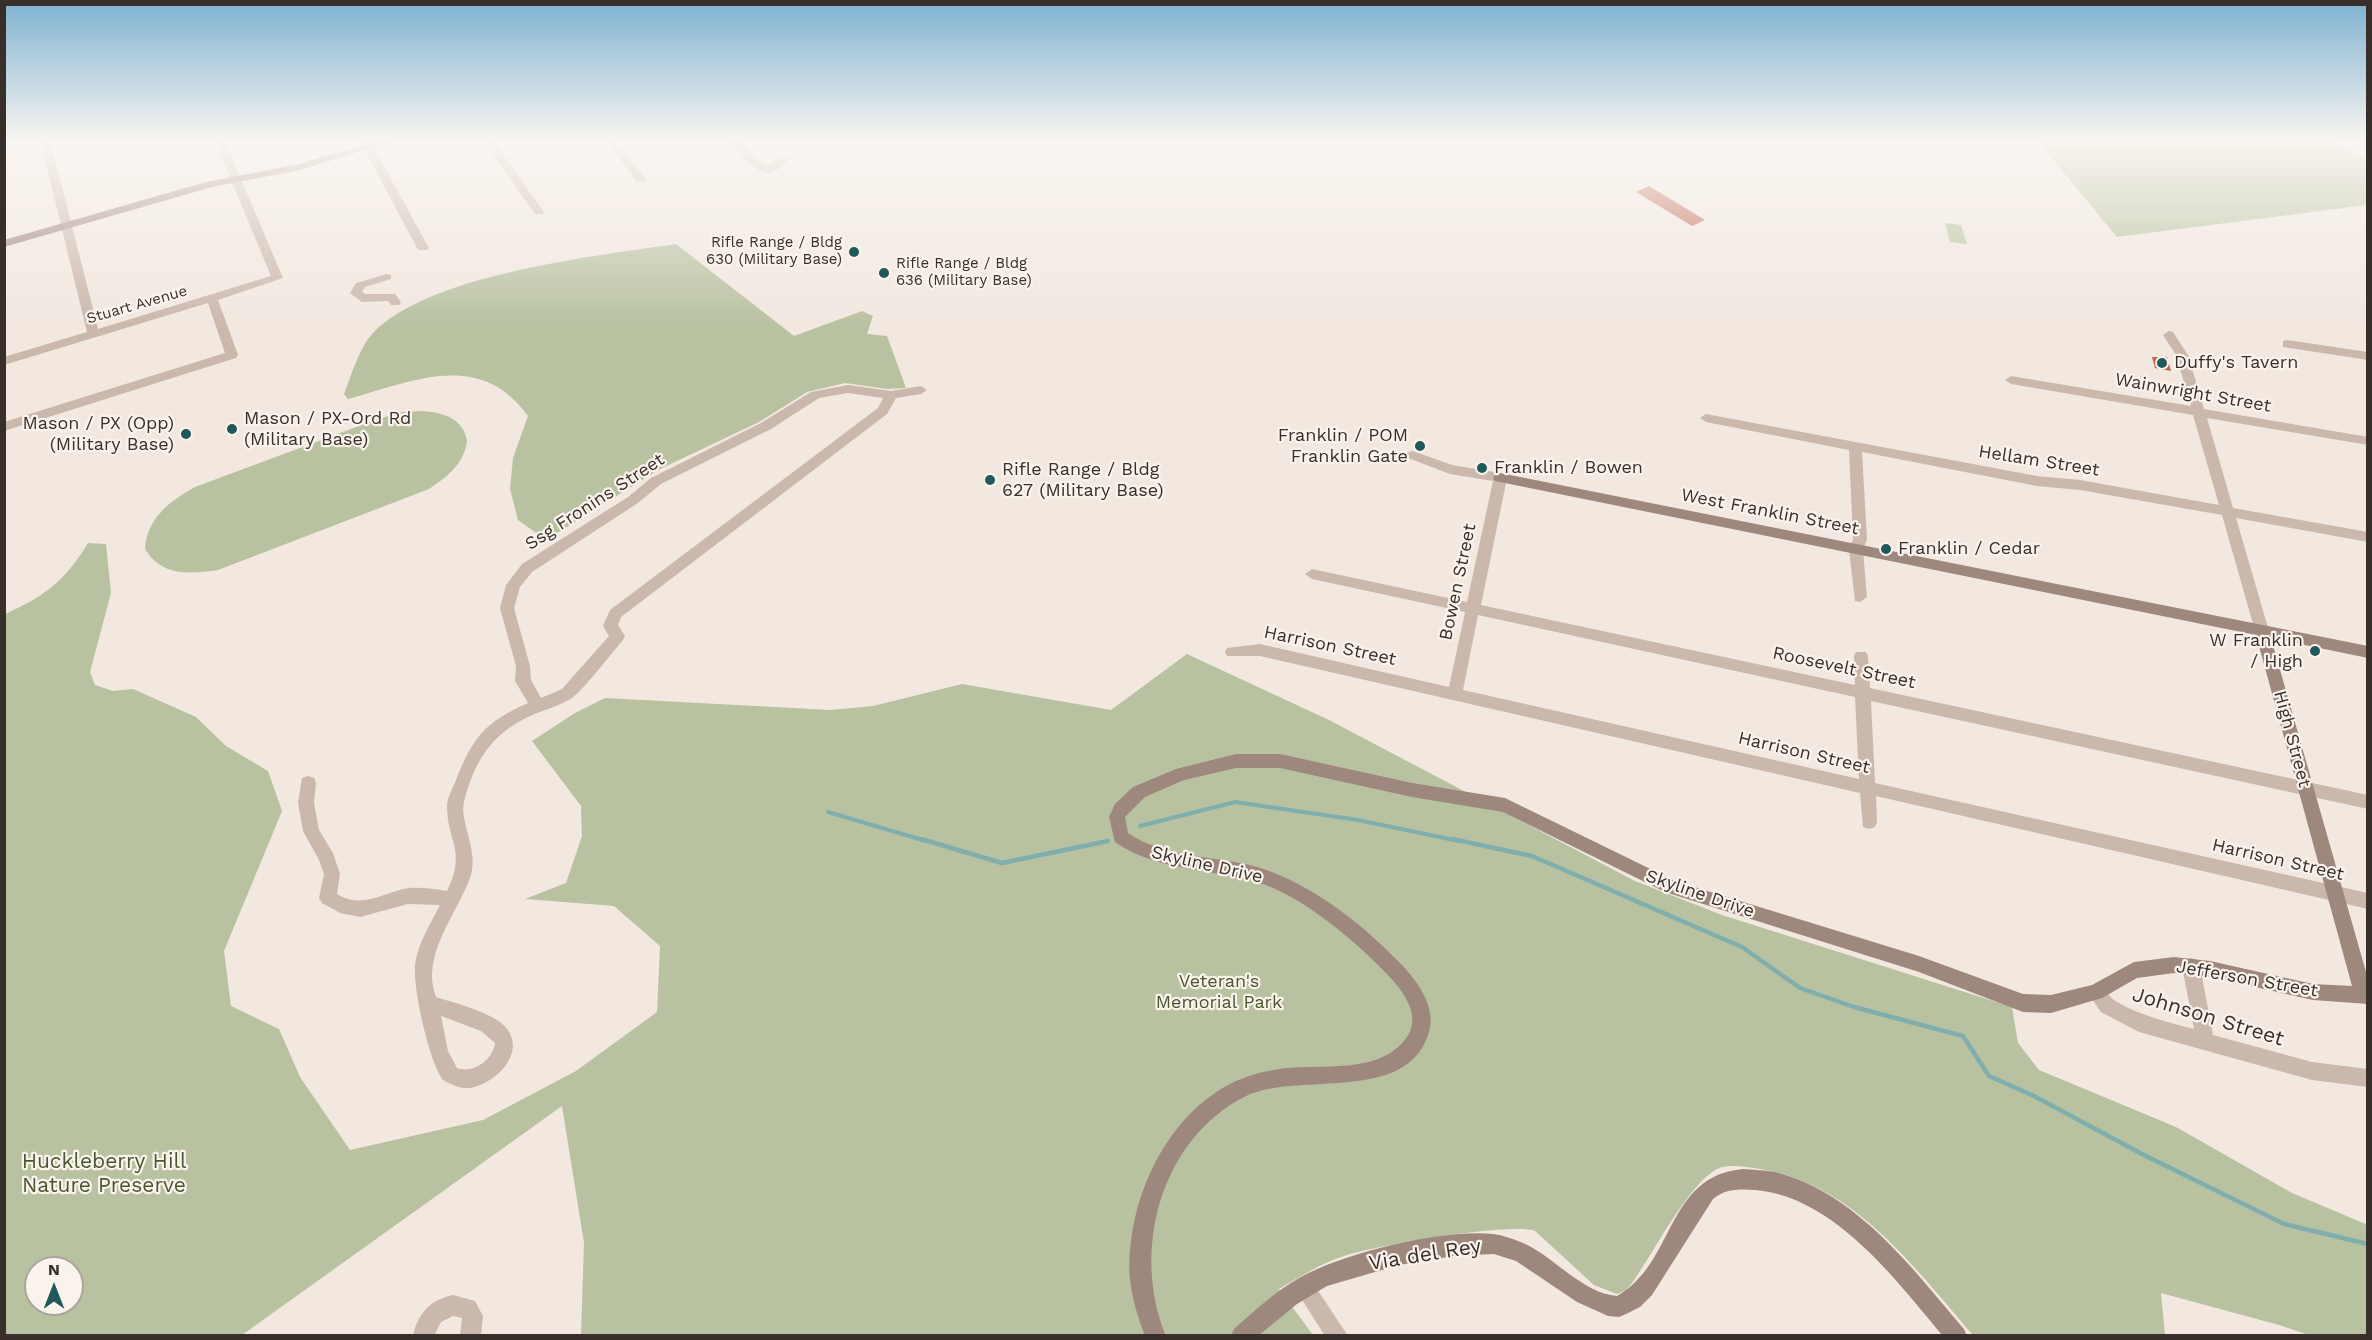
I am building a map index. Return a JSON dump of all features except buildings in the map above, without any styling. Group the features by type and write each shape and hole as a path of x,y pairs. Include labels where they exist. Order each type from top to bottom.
{"street":[{"path":"62,202 93,334"},
{"path":"4,244 153,202"},
{"name":"Stuart Avenue","path":"4,361 277,278 244,202"},
{"path":"398,202 423,248"},
{"path":"531,202 538,212"},
{"path":"387,277 367,282 357,289 356,293 362,298 391,297 395,302"},
{"path":"4,427 232,355 212,299"},
{"name":"High Street","path":"2173,340 2182,355 2199,412 2365,996"},
{"path":"2287,344 2367,356"},
{"name":"Wainwright Street","path":"2011,380 2367,441"},
{"name":"Ssg Fronins Street","path":"538,706 523,681 523,666 507,608 513,585 527,568 633,500 656,481 766,426 815,395 848,389 891,395 921,390"},
{"path":"429,1003 500,1032 504,1039 504,1050 486,1073 474,1079 462,1079 450,1074 442,1061 424,990 425,956 452,899 464,866 465,855 455,814 457,795 480,743 513,717 567,693 618,636 610,626 615,614 884,411 891,395"},
{"name":"Hellam Street","path":"1706,418 2037,482 2080,485 2367,537"},
{"path":"1855,446 1860,539 1856,550 1860,597"},
{"name":"West Franklin Street","path":"1413,455 1450,469 2367,652"},
{"name":"Bowen Street","path":"1455,693 1500,478"},
{"name":"Roosevelt Street","path":"1312,574 2367,802"},
{"name":"Harrison Street","path":"1232,652 1260,650 2367,901"},
{"path":"1861,656 1869,822"},
{"name":"Skyline Drive","path":"1157,1334 1139,1285 1140,1248 1153,1187 1172,1149 1221,1101 1261,1081 1340,1074 1384,1067 1398,1060 1415,1044 1421,1032 1421,1017 1410,987 1390,965 1313,903 1286,885 1244,870 1148,852 1128,844 1118,832 1118,813 1130,799 1147,788 1220,764 1266,760 1322,769 1413,790 1488,801 1532,816 1671,887 1919,964 2008,998 2051,1005 2096,992"},
{"path":"308,783 306,803 311,831 327,858 332,874 328,898 343,907 357,910 376,908 412,896 452,899"},
{"name":"Jefferson Street","path":"2096,992 2134,970 2163,965 2191,966 2313,992 2365,996"},
{"path":"2191,966 2205,1041"},
{"name":"Johnson Street","path":"2096,992 2107,1006 2126,1018 2312,1071 2367,1078"},
{"name":"Via del Rey","path":"1241,1335 1304,1287 1340,1270 1375,1261 1472,1244 1494,1244 1511,1248 1544,1264 1602,1306 1619,1307 1639,1293 1663,1261 1702,1196 1720,1183 1751,1178 1786,1187 1844,1217 1883,1252 1957,1335"},
{"path":"1304,1287 1338,1335"},
{"path":"423,1335 435,1313 453,1305 468,1308 473,1316 470,1335"}],"green space":[{"path":"2088,202 2367,202 2367,205 2117,237"},
{"path":"1945,223 1961,225 1967,244 1950,242"},
{"path":"676,244 794,336 862,311 873,316 867,334 887,336 906,388 887,389 845,383 807,392 759,422 658,470 546,540 518,520 510,489 513,458 528,416 509,395 489,383 467,376 421,379 348,399 344,394 360,354 373,333 399,313 433,296 472,282 516,271"},
{"path":"423,411 445,415 457,422 465,433 467,441 458,463 448,475 429,489 218,570 177,572 160,565 145,549 150,528 155,519 177,498 195,487 375,420 402,412"},
{"name":"Veteran's Memorial Park","path":"88,543 106,544 111,593 90,672 95,685 113,691 133,689 196,717 226,746 268,771 282,811 224,951 231,1006 279,1029 300,1077 350,1150 483,1120 576,1071 657,1012 660,946 614,906 525,899 566,883 582,836 581,806 532,741 575,713 605,698 830,710 873,706 962,684 1111,710 1187,654 1329,720 1635,881 1722,915 2012,1007 2018,1043 2039,1070 2176,1127 2292,1193 2368,1225 2367,1335 2309,1335 2161,1293 2165,1335 1973,1335 1905,1257 1853,1210 1824,1191 1793,1177 1760,1169 1731,1166 1715,1170 1693,1191 1670,1222 1632,1283 1626,1290 1617,1294 1594,1285 1535,1231 1521,1229 1472,1232 1411,1241 1327,1262 1279,1289 1313,1335 581,1335 584,1243 562,1106 242,1335 5,1336 5,614 43,594 71,567"}],"waterway":[{"path":"1140,826 1235,802 1358,820 1459,841"},
{"path":"828,812 926,841"},
{"path":"921,839 1002,863 1108,841"},
{"path":"1452,839 1532,856 1742,947 1800,988 1854,1007 1963,1036 1989,1076 2034,1096 2142,1154 2284,1224 2368,1244"}],"place":[{"name":"Rifle Range / Bldg 630 (Military Base)","path":"854,252"},
{"name":"Rifle Range / Bldg 636 (Military Base)","path":"884,273"},
{"name":"Duffy's Tavern","path":"2162,363"},
{"name":"Mason / PX-Ord Rd (Military Base)","path":"232,429"},
{"name":"Mason / PX (Opp) (Military Base)","path":"186,434"},
{"name":"Franklin / POM Franklin Gate","path":"1420,446"},
{"name":"Franklin / Bowen","path":"1482,468"},
{"name":"Rifle Range / Bldg 627 (Military Base)","path":"990,480"},
{"name":"Franklin / Cedar","path":"1886,549"},
{"name":"W Franklin / High","path":"2315,651"}],"park label":[{"name":"Huckleberry Hill Nature Preserve","path":"104,1174"}]}
